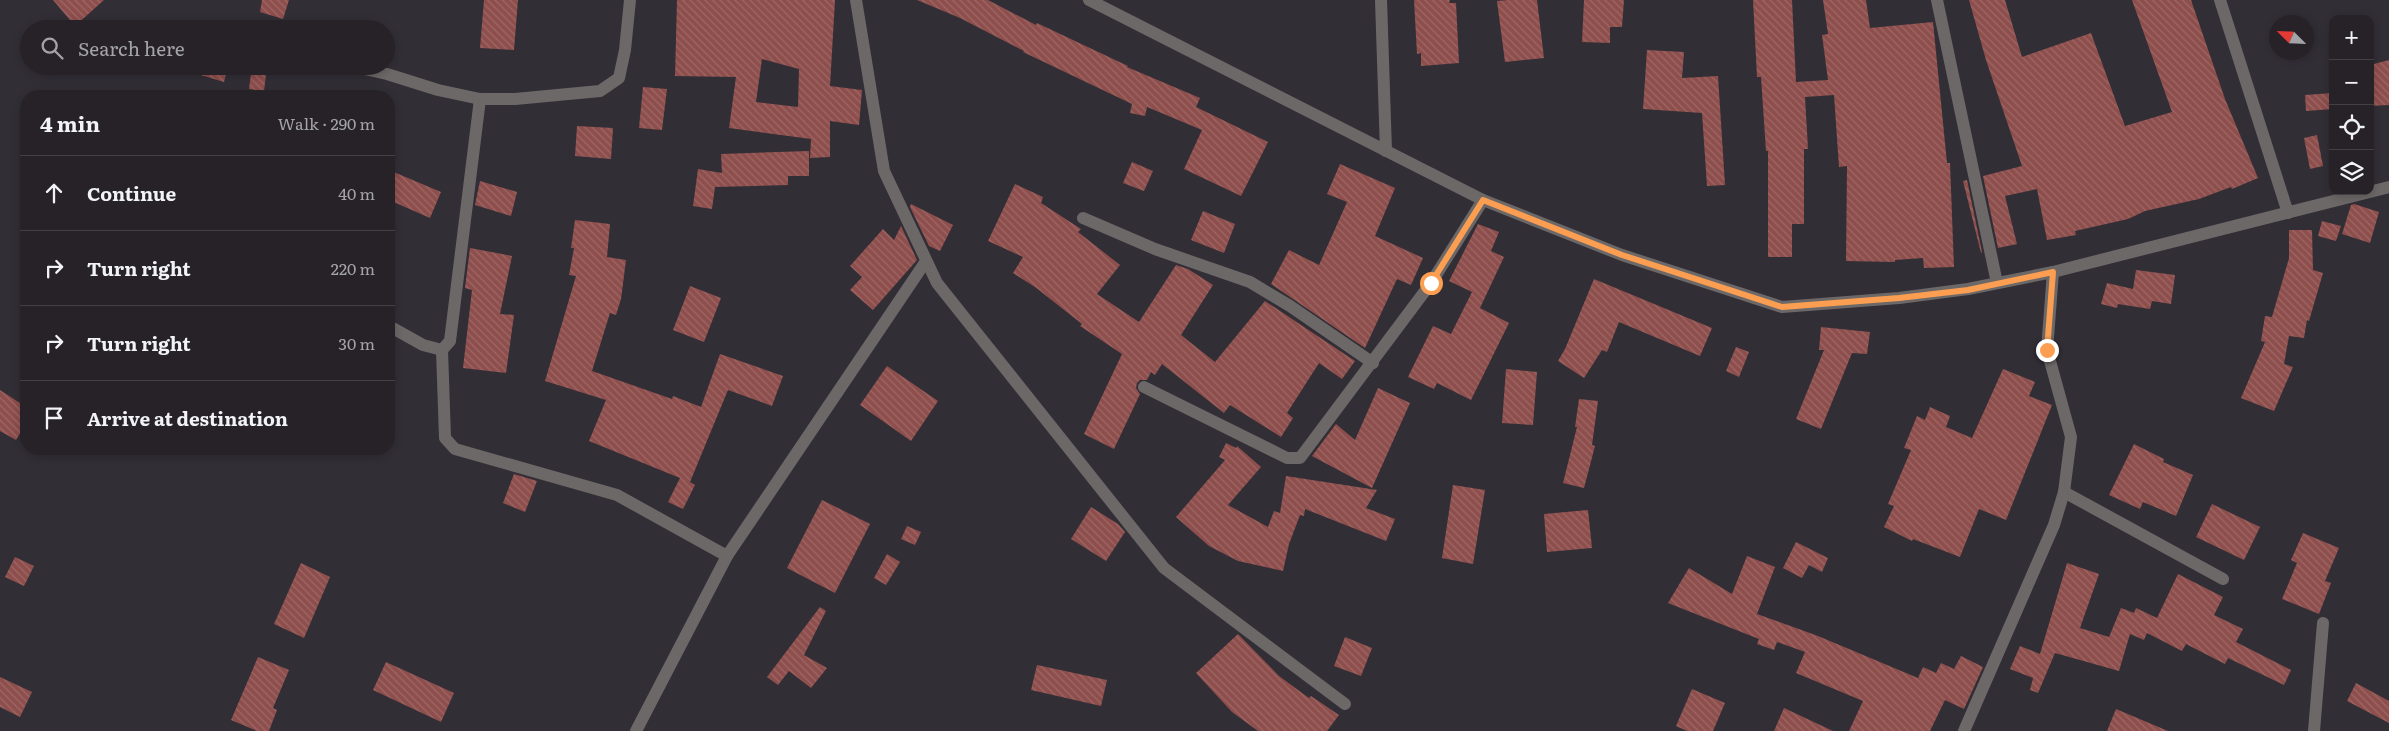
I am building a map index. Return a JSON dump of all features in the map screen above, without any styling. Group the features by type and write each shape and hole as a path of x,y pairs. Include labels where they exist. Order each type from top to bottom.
{"street":[{"path":"389,75 438,90 480,99 516,99 600,91 619,78 625,50 630,0"},
{"path":"856,0 884,171 937,283 1164,568 1344,704"},
{"path":"1380,0 1386,151"},
{"path":"1937,0 1997,283"},
{"path":"2220,0 2288,213"},
{"path":"1092,1 1483,200 1622,255 1782,307 1899,298 1968,290 2053,272 2389,187"},
{"path":"480,99 450,341 442,350 446,438 455,449 617,495 727,556"},
{"path":"1144,387 1287,458 1300,458 1431,283 1483,200"},
{"path":"1083,218 1155,249 1250,282 1290,306 1373,362"},
{"path":"636,731 727,556 926,261"},
{"path":"1964,731 2054,525 2064,492 2071,438 2047,350 2053,272"},
{"path":"395,329 423,345 442,350"},
{"path":"2064,492 2223,579"},
{"path":"2314,731 2323,623"}],"building":[{"path":"53,0 104,0 82,20 70,20"},
{"path":"262,0 289,0 283,19 260,12"},
{"path":"484,0 518,0 514,50 480,48"},
{"path":"677,0 835,0 830,86 862,90 859,125 830,121 830,157 810,158 811,139 729,128 736,77 675,76","holes":["762,59 799,69 798,107 756,102"]},
{"path":"917,0 988,0 1036,25 1037,23 1127,67 1200,98 1196,107 1268,142 1241,196 1184,169 1202,130 1147,107 1145,116 1130,113 1132,104 1023,52 960,18"},
{"path":"1414,0 1450,0 1449,3 1456,3 1459,63 1421,66 1421,53 1417,54"},
{"path":"1537,0 1544,58 1505,62 1497,1"},
{"path":"1584,0 1624,0 1622,27 1610,27 1610,43 1582,42"},
{"path":"1753,0 1792,0 1796,82 1828,80 1822,35 1828,34 1823,0 1866,0 1870,28 1933,22 1947,163 1950,163 1954,267 1924,268 1923,258 1895,260 1895,262 1846,261 1847,166 1839,167 1834,95 1805,97 1808,149 1804,149 1804,224 1792,224 1792,257 1768,257 1768,151 1766,151 1761,77 1757,77"},
{"path":"1969,0 2005,0 2022,57 2091,33 2125,126 2172,112 2132,0 2191,0 2225,99 2258,178 2232,189 2231,187 2199,199 2145,211 2128,219 2075,231 2076,235 2047,240 2037,189 2005,196 2017,244 1998,248 1983,176 2022,166 1986,60"},
{"path":"1647,50 1684,52 1682,78 1718,76 1725,185 1707,186 1702,113 1643,109"},
{"path":"2389,60 2389,105 2374,106 2374,64"},
{"path":"201,75 226,75 224,82"},
{"path":"251,75 266,75 264,90 249,89"},
{"path":"643,87 667,89 662,130 639,128"},
{"path":"2329,93 2329,109 2306,111 2305,95"},
{"path":"577,126 613,128 611,159 575,156"},
{"path":"2317,135 2323,166 2310,169 2304,138"},
{"path":"809,151 809,176 788,176 788,185 715,187 712,209 693,206 698,169 722,173 721,154"},
{"path":"1132,162 1153,171 1144,191 1123,183"},
{"path":"1340,164 1395,188 1375,236 1423,258 1411,285 1397,279 1365,348 1271,284 1289,250 1319,265 1347,202 1327,194"},
{"path":"395,173 441,192 430,218 395,203"},
{"path":"1967,180 1982,252 1981,253 1963,181"},
{"path":"480,181 517,192 511,216 475,205"},
{"path":"1015,184 1043,197 1041,203 1081,229 1078,232 1120,265 1097,294 1139,322 1176,265 1188,269 1213,285 1181,335 1215,362 1265,301 1355,361 1342,379 1319,363 1287,413 1293,418 1281,437 1230,405 1224,413 1162,364 1155,375 1151,372 1147,380 1140,380 1137,383 1136,388 1140,394 1114,449 1084,434 1122,354 1080,326 1082,324 1035,287 1013,273 1023,257 988,241"},
{"path":"911,204 953,225 940,251 929,246 910,207"},
{"path":"2354,204 2379,212 2370,243 2342,234 2351,205"},
{"path":"1203,211 1235,224 1224,253 1191,240"},
{"path":"575,220 610,224 607,257 626,260 621,299 616,315 610,313 592,371 672,399 673,396 701,407 720,354 783,376 772,406 728,390 690,482 695,485 683,509 668,502 680,478 589,441 606,400 545,381 576,276 569,275 574,248 571,248"},
{"path":"2322,221 2341,226 2336,241 2318,236"},
{"path":"1478,224 1499,232 1491,251 1504,257 1480,308 1509,323 1471,400 1437,383 1434,389 1408,377 1433,326 1451,334 1472,292 1449,281"},
{"path":"901,226 917,260 873,310 850,290 862,277 850,266 883,229 894,240"},
{"path":"2289,230 2312,230 2313,270 2323,273 2309,321 2307,320 2304,338 2289,336 2284,364 2293,367 2274,411 2241,398 2265,342 2261,341 2265,316 2272,317 2289,258"},
{"path":"470,248 512,256 500,314 514,315 506,373 463,368 472,290 465,288"},
{"path":"2136,270 2175,275 2171,304 2152,301 2150,309 2118,304 2117,308 2101,304 2107,283 2133,289"},
{"path":"1594,279 1712,328 1700,356 1619,322 1607,352 1602,350 1584,378 1558,361 1565,349"},
{"path":"690,286 721,298 704,342 673,330"},
{"path":"1821,327 1870,332 1867,354 1852,353 1821,429 1796,419 1824,350 1819,350"},
{"path":"1736,347 1749,352 1739,377 1726,371"},
{"path":"887,366 938,401 911,441 860,405"},
{"path":"1506,369 1537,372 1533,425 1502,423"},
{"path":"2003,369 2035,382 2029,396 2052,405 2006,520 1979,509 1960,557 1913,539 1912,541 1884,527 1894,506 1888,504 1911,450 1904,448 1917,416 1925,420 1930,407 1950,416 1946,427 1972,438"},
{"path":"1378,388 1410,403 1372,488 1312,456 1336,424 1355,440"},
{"path":"0,390 20,403 20,433 16,440 0,431"},
{"path":"1579,399 1598,401 1592,445 1595,446 1584,488 1563,483 1577,427 1575,427"},
{"path":"1226,443 1236,448 1237,446 1261,467 1228,505 1268,527 1274,511 1280,513 1286,476 1377,490 1366,508 1395,519 1386,541 1305,509 1304,516 1300,515 1289,544 1283,571 1238,561 1209,546 1176,517 1225,460 1219,457"},
{"path":"2134,444 2164,459 2163,462 2193,475 2176,516 2143,502 2140,509 2109,495"},
{"path":"514,474 537,481 525,512 503,503"},
{"path":"1453,485 1485,490 1473,564 1442,558"},
{"path":"822,500 870,524 835,593 787,568"},
{"path":"2212,504 2260,527 2244,560 2196,537"},
{"path":"1091,507 1118,524 1125,532 1106,561 1071,539"},
{"path":"1588,510 1592,548 1547,552 1544,514"},
{"path":"907,526 921,532 915,545 901,539"},
{"path":"2303,533 2339,548 2325,581 2331,583 2319,614 2282,599 2297,563 2291,560"},
{"path":"1796,542 1828,558 1822,572 1809,565 1802,578 1783,568"},
{"path":"887,554 900,562 886,585 874,578"},
{"path":"1747,556 1775,567 1757,614 1818,636 1918,678 1923,667 1936,673 1941,663 1954,669 1961,656 1983,667 1964,709 1945,700 1930,731 1849,731 1863,701 1796,673 1805,652 1777,642 1774,650 1757,644 1759,639 1668,603 1689,568 1732,594"},
{"path":"15,557 34,566 24,586 5,577"},
{"path":"301,563 330,577 304,638 274,624"},
{"path":"2067,563 2099,574 2080,628 2109,637 2121,608 2134,613 2136,608 2157,618 2178,574 2223,597 2214,615 2243,629 2236,642 2291,670 2284,685 2228,658 2225,664 2186,644 2182,651 2147,633 2144,640 2130,634 2119,671 2055,653 2038,693 2030,690 2033,678 2010,669 2020,646 2040,654"},
{"path":"820,607 826,611 804,655 827,668 811,688 789,671 778,685 767,677"},
{"path":"1238,634 1279,676 1309,698 1311,696 1339,715 1327,731 1258,731 1232,712 1196,673"},
{"path":"1345,637 1372,648 1361,676 1334,666"},
{"path":"258,657 289,670 273,708 277,710 269,731 257,731 231,720"},
{"path":"386,662 454,693 441,722 373,690"},
{"path":"1037,665 1107,680 1101,706 1031,690"},
{"path":"0,677 32,692 20,717 0,707"},
{"path":"2356,683 2389,701 2389,723 2347,701"},
{"path":"1692,689 1725,703 1713,731 1687,731 1676,726"},
{"path":"1784,708 1833,731 1774,731"},
{"path":"2116,709 2168,731 2107,731"}],"route":[{"path":"1431,283 1483,200 1622,255 1782,307 1899,298 1968,290 2053,272 2047,350"}]}
